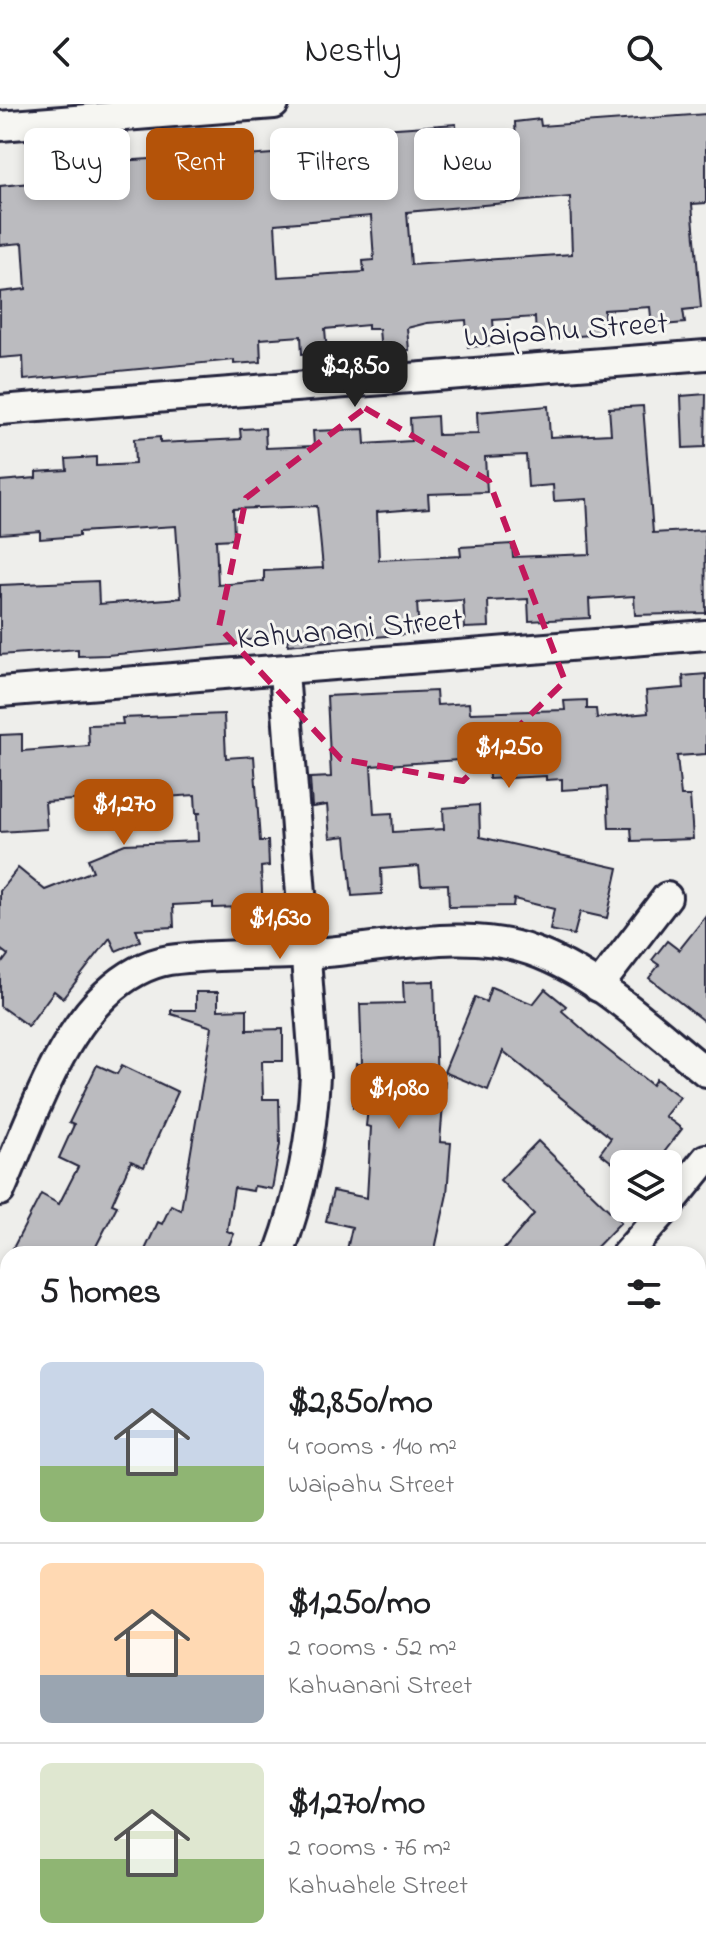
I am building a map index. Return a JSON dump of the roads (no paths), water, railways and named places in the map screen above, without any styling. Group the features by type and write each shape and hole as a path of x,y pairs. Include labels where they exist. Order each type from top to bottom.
{"street":[{"path":"0,126 42,113 274,104"},
{"name":"Waipahu Street","path":"0,410 706,355"},
{"name":"Kahuanani Street","path":"0,692 284,672 706,635"},
{"path":"282,1246 302,1186 313,1128 315,1076 284,672"},
{"path":"598,987 667,897"},
{"path":"0,1191 53,1074 80,1024 105,994 138,969 169,960 305,954 471,939 503,942 554,959 598,987 706,1072"},
{"path":"682,1189 706,1159"},
{"path":"633,1246 654,1222"}]}
